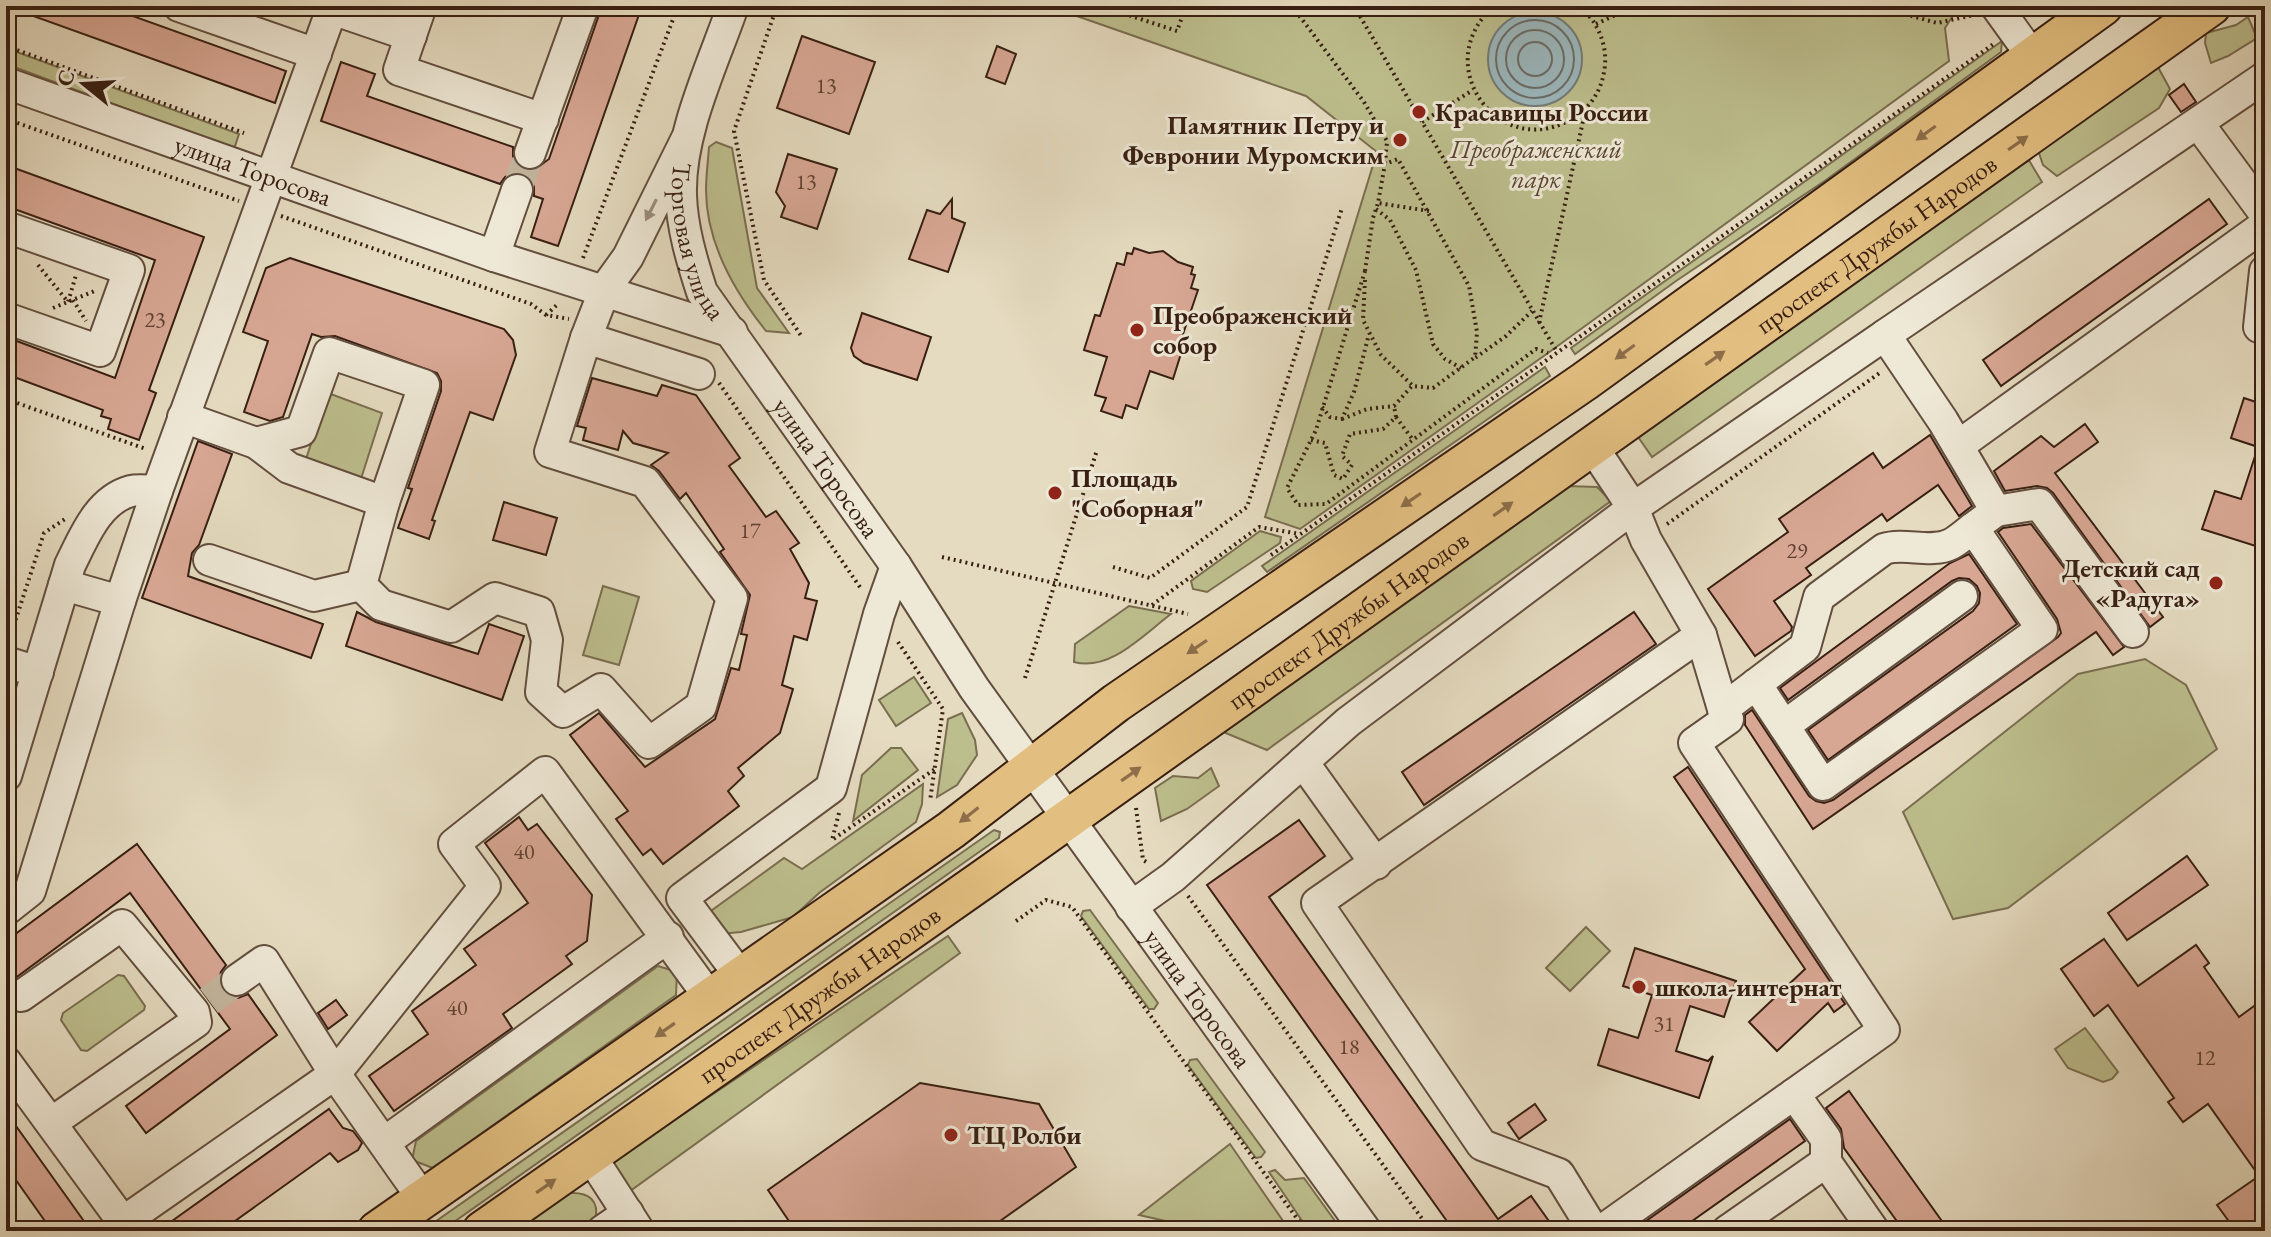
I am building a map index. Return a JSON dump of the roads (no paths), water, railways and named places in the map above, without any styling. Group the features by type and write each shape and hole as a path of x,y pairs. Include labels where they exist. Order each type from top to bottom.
{"main road":[{"path":"377,1231 951,830 1128,694 1585,381 2010,26 2103,6"},
{"name":"проспект Дружбы Народов","path":"482,1231 985,878 2211,6"}],"street":[{"path":"179,6 316,54"},
{"path":"421,6 399,70 543,119"},
{"path":"530,153 582,9 574,6"},
{"name":"Торговая улица","path":"732,332 702,292 689,253 681,195 686,140 733,6"},
{"path":"6,910 30,891 157,491 332,8 411,36"},
{"path":"1131,907 1173,877 1348,722 1633,508 1893,346 2265,77"},
{"name":"улица Торосова","path":"6,83 494,256 732,332 896,566 974,688 1366,1231"},
{"path":"2198,123 2265,214"},
{"path":"361,585 381,605 451,627 495,598 539,612 547,640 541,692 563,712 601,689 649,743 701,706 732,598 645,482 550,452 605,289 628,257 686,140"},
{"path":"494,256 517,190"},
{"path":"1958,446 2265,225"},
{"path":"6,227 129,270 100,351 6,318"},
{"path":"2259,327 2265,271"},
{"path":"605,289 702,292"},
{"path":"668,310 690,303 702,292"},
{"path":"589,331 706,374"},
{"path":"1756,684 1823,785 2042,629 1985,520 1958,446 1893,346"},
{"path":"256,443 301,431 329,353 424,385 384,502 361,585"},
{"path":"183,417 256,443 289,468 384,502"},
{"path":"1592,446 1633,508 1646,540 1701,635 1728,719 1694,743 1884,1030 1601,1231"},
{"path":"6,776 64,585 84,536 101,509 132,490 157,491"},
{"path":"1723,709 1805,647 1819,597 1884,549 1949,545 1985,520 2039,504 2133,632"},
{"path":"209,560 314,596 361,585"},
{"path":"741,977 682,898 831,788 879,614 896,566"},
{"path":"64,585 120,601"},
{"path":"1784,726 1962,596"},
{"path":"1594,1231 1559,1174 1482,1145 1317,903 1701,635"},
{"path":"6,662 38,672"},
{"path":"1303,762 1376,864"},
{"path":"6,1062 123,1222 335,1074 485,886 454,844 545,772 710,998"},
{"path":"21,996 122,925 202,1006 196,1022 51,1123"},
{"path":"385,1142 668,937"},
{"path":"237,980 264,961 335,1074 423,1199"},
{"path":"1794,1094 1826,1139 1826,1162 1874,1231"},
{"path":"590,1155 634,1222 602,1231"},
{"path":"1727,1231 1826,1162"}],"water":[{"path":"1535,12 1553,16 1568,26 1578,41 1582,59 1578,77 1568,92 1553,102 1535,106 1517,102 1502,92 1492,77 1488,59 1492,41 1502,26 1517,16"}],"tunnel":[{"path":"517,190 530,153"},
{"path":"209,1001 237,980"}],"place":[{"name":"Красавицы России","path":"1419,112"},
{"name":"Памятник Петру и Февронии Муромским","path":"1400,140"},
{"name":"Преображенский собор","path":"1137,330"},
{"name":"Площадь \"Соборная\"","path":"1055,493"},
{"name":"Детский сад «Радуга»","path":"2216,583"},
{"name":"школа-интернат","path":"1639,987"},
{"name":"ТЦ Ролби","path":"951,1135"}],"park label":[{"name":"Преображенский парк","path":"1536,164"}]}
